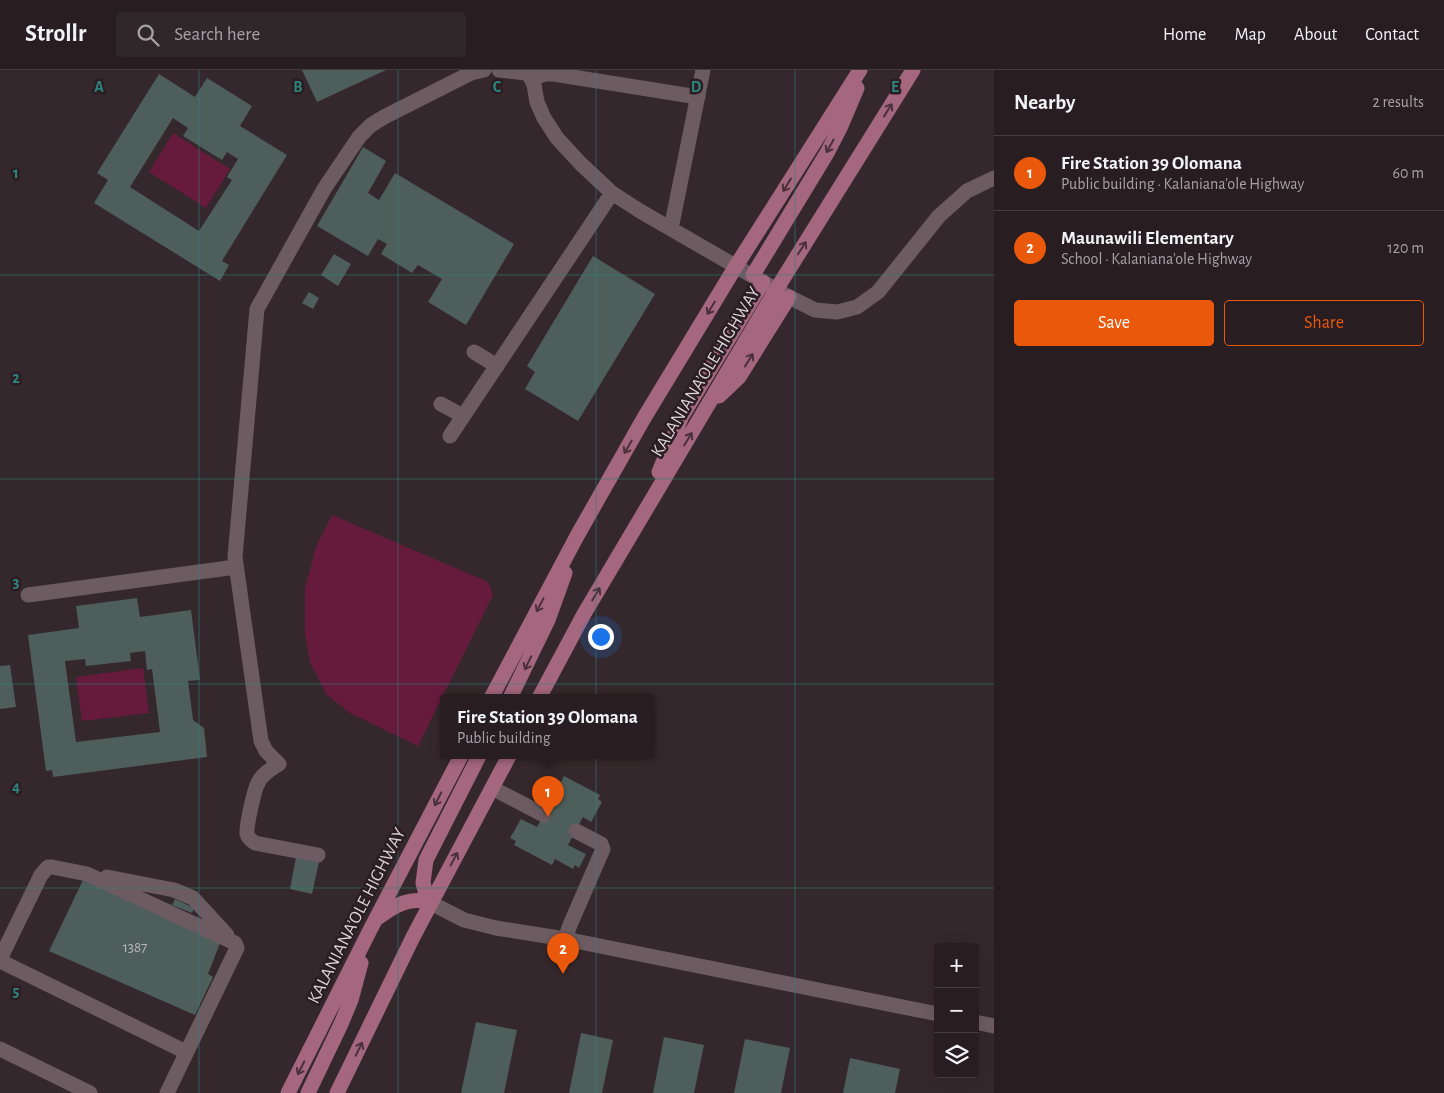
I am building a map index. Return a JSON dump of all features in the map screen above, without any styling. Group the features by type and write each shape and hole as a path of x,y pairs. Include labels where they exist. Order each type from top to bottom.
{"main road":[{"name":"KALANIANA’OLE HIGHWAY","path":"493,694 577,536 644,418 736,266 860,70"},
{"path":"640,520 682,416 770,286 780,232 840,128 864,70"},
{"name":"KALANIANA’OLE HIGHWAY","path":"541,694 584,614 705,409 770,286 914,70"},
{"path":"512,694 548,620 562,585 577,536"},
{"name":"KALANIANA’OLE HIGHWAY","path":"288,1093 459,759"},
{"path":"431,902 426,894 423,882 426,860 477,759"},
{"path":"337,1093 431,902 507,759"},
{"path":"308,1093 338,1031 350,1000 373,925 388,910 406,902 420,900 431,902"}],"street":[{"path":"318,855 255,843 247,833 254,792 258,782 279,764 266,751 261,741 235,557 257,310 324,190 359,137 371,125 384,117 471,73 484,70"},
{"path":"500,70 526,73 531,78 537,102 548,125 580,163 612,193 671,229 815,310 837,312 857,307 878,292 939,216 967,191 994,178"},
{"path":"671,229 703,70"},
{"path":"531,78 554,74 698,97"},
{"path":"450,436 612,193"},
{"path":"474,352 497,366"},
{"path":"441,404 463,416"},
{"path":"28,595 236,567"},
{"path":"492,788 544,815"},
{"path":"565,940 603,849 601,844 576,831"},
{"path":"167,1093 237,945 198,902 180,892 76,870 48,867 0,960 186,1052"},
{"path":"76,870 232,941"},
{"path":"431,902 464,920 480,924 934,1013"},
{"path":"979,1023 994,1026"},
{"path":"0,1049 90,1093"}],"shaded area":[{"path":"173,133 230,169 206,208 149,172"},
{"path":"332,515 488,582 493,595 444,694 440,694 440,702 418,746 350,713 326,694 310,662 305,634 305,588 316,547"},
{"path":"143,668 149,713 82,721 76,677"}],"building":[{"path":"302,70 386,70 317,102"},
{"path":"159,74 195,97 207,78 252,106 240,126 287,155 222,261 229,265 220,281 94,203 108,180 97,173","holes":["173,118 188,128 183,136 222,160 227,152 238,159 227,177 232,180 199,231 130,187"]},
{"path":"363,147 386,161 368,193 379,200 395,173 514,244 466,325 428,302 442,279 418,265 412,273 381,254 387,244 378,239 368,256 317,226"},
{"path":"334,254 351,264 338,286 321,275"},
{"path":"593,256 655,294 578,421 525,389 535,372 527,366"},
{"path":"309,292 319,298 313,309 302,303"},
{"path":"137,598 140,617 191,610 200,680 188,681 193,720 204,728 207,757 53,777 52,770 46,771 28,635 79,628 76,606","holes":["145,651 147,670 152,669 160,732 76,742 65,661 85,659 86,666 131,661 130,653"]},
{"path":"10,665 16,707 0,709 0,666"},
{"path":"564,776 600,795 598,799 602,802 591,822 583,817 568,845 586,854 579,868 575,865 573,869 555,859 552,865 514,845 516,841 510,838 521,819 537,827 551,801 537,793 545,778 550,780 552,777 561,782"},
{"path":"296,857 319,862 312,894 290,889"},
{"path":"83,880 220,943 208,974 213,977 195,1015 49,951"},
{"path":"175,899 194,908 192,913 172,905"},
{"path":"476,1022 517,1030 504,1093 461,1093"},
{"path":"581,1033 613,1040 602,1093 569,1093"},
{"path":"664,1037 704,1045 694,1093 653,1093"},
{"path":"745,1039 790,1048 781,1093 734,1093"},
{"path":"850,1058 900,1069 895,1093 843,1093"}],"place":[{"name":"Fire Station 39 Olomana","path":"548,817"},
{"name":"Maunawili Elementary","path":"563,974"}]}
